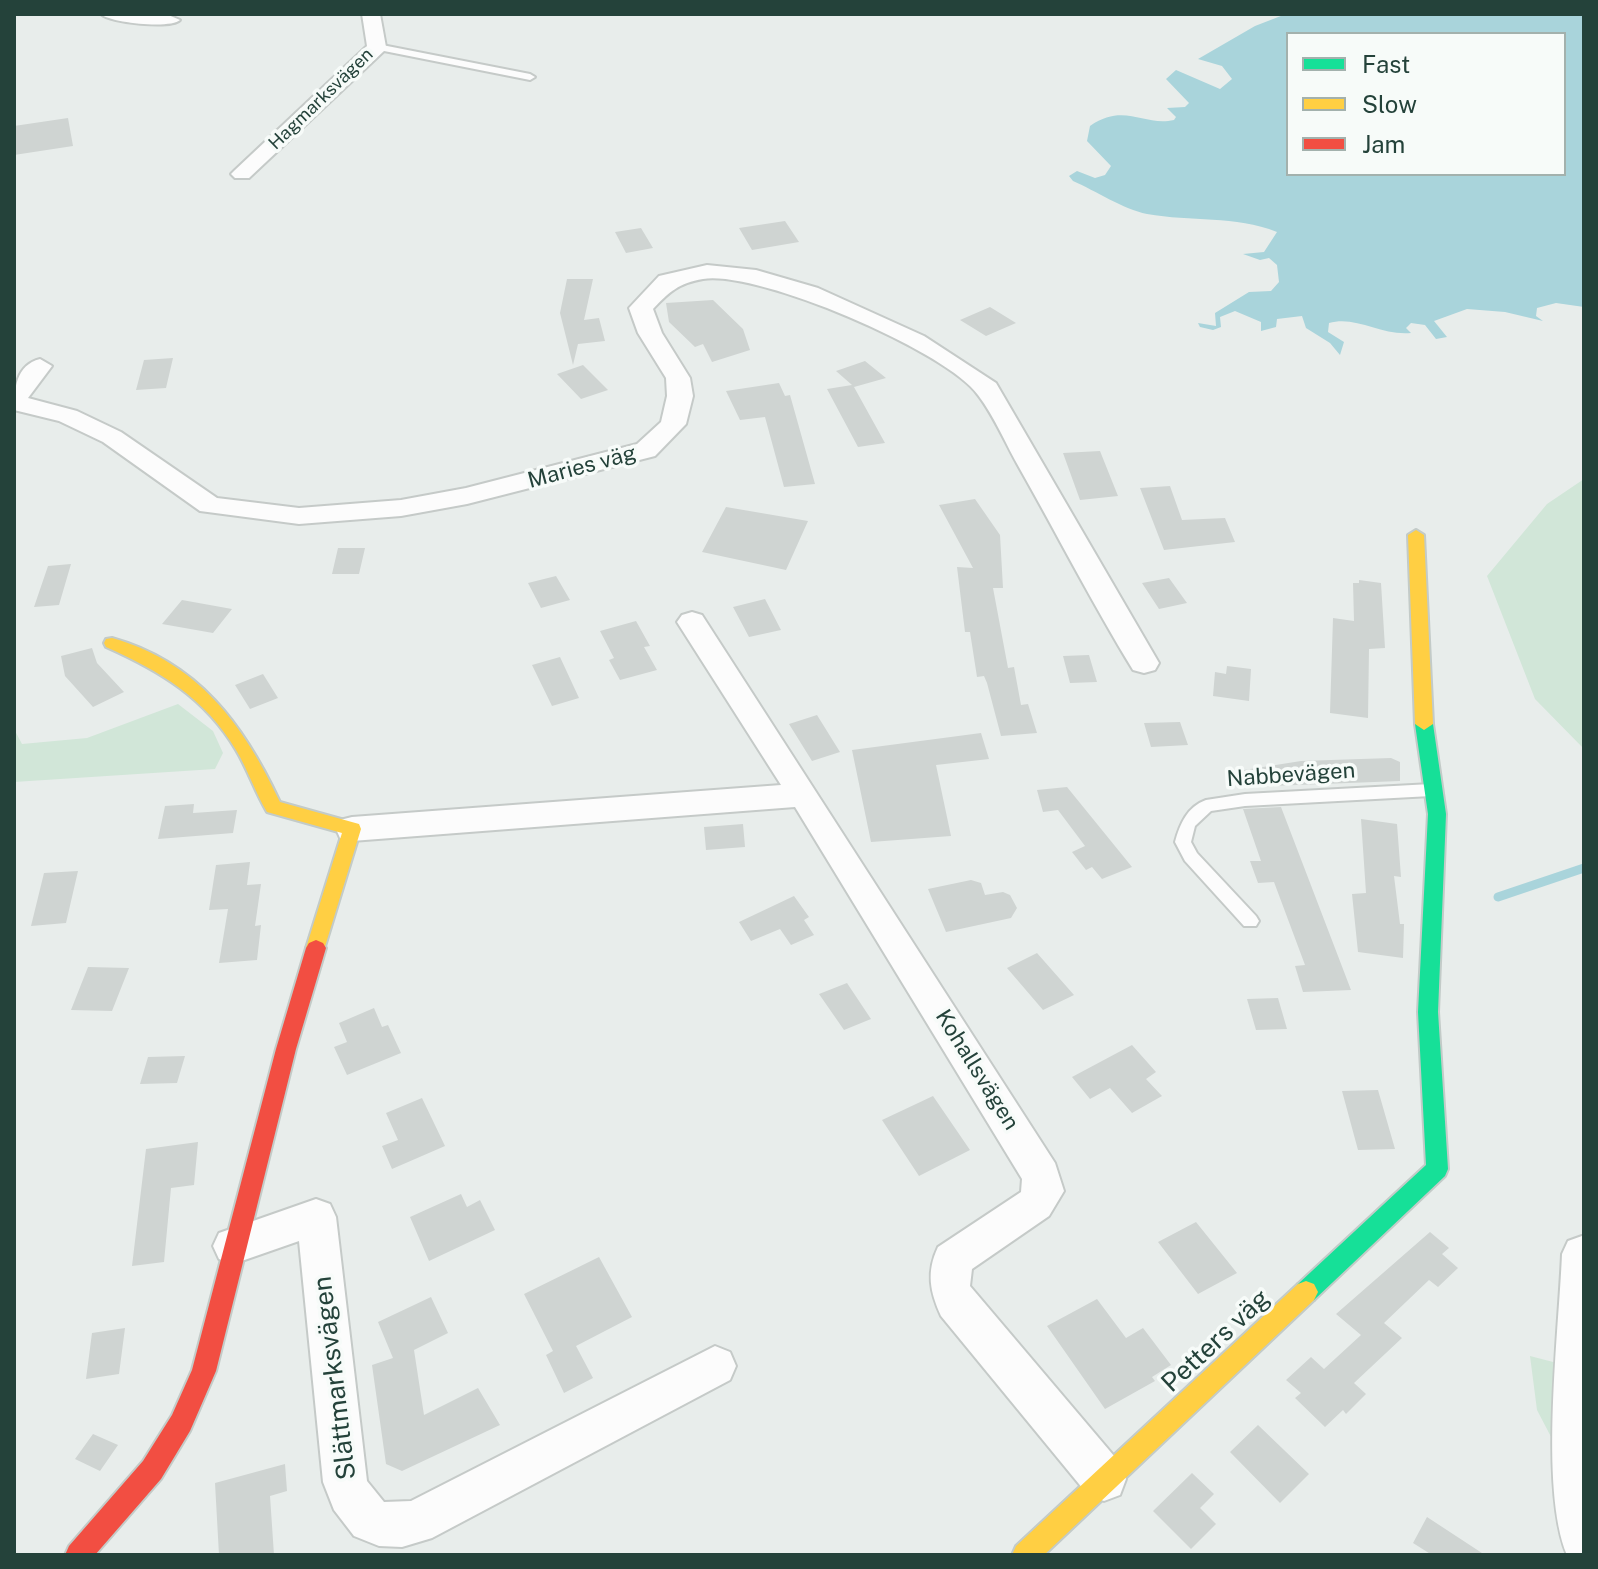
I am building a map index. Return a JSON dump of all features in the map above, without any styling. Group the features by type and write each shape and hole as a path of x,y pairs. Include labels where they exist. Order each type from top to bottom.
{"street":[{"path":"110,14 171,20"},
{"name":"Hagmarksvägen","path":"242,174 377,47 371,14"},
{"name":"Maries väg","path":"14,400 68,416 112,437 210,505 256,514 299,516 401,508 467,496 646,450 673,424 680,396 678,378 650,333 641,308 649,290 664,280 707,270 726,270 802,291 876,318 961,365 987,388 1144,663"},
{"path":"14,400 40,366"},
{"path":"1416,535 1425,749 1433,790"},
{"name":"Kohallsvägen","path":"692,622 1041,1175 1044,1191 1035,1204 952,1260 950,1286 956,1303 1104,1479"},
{"path":"112,643 178,674 225,721 241,740 273,807 352,829 804,795"},
{"name":"Petters väg","path":"1025,1555 1433,1176 1438,1163 1428,1012 1437,814 1433,790"},
{"path":"78,1555 135,1495 190,1409 204,1371 233,1246 286,1049 352,829"},
{"name":"Slättmarksvägen","path":"233,1246 316,1217 345,1482 354,1506 379,1525 396,1528 416,1522 715,1366"},
{"path":"1582,1254 1575,1458 1584,1541"}],"lane":[{"path":"377,47 530,77"},
{"name":"Nabbevägen","path":"1250,921 1205,873 1183,842 1188,823 1206,806 1245,800 1433,790"}],"green space":[{"path":"1584,479 1584,749 1535,699 1487,576 1547,504"},
{"path":"178,704 213,731 223,753 215,769 14,782 14,729 22,744 87,738"},
{"path":"1530,1356 1584,1370 1584,1500 1537,1410"}],"water":[{"path":"1286,14 1584,14 1584,307 1556,303 1537,308 1536,316 1543,321 1505,312 1467,309 1434,321 1447,337 1436,339 1425,325 1411,323 1406,328 1411,333 1400,333 1359,323 1329,323 1328,332 1344,342 1340,355 1330,343 1306,328 1302,316 1277,319 1276,327 1261,331 1261,322 1235,311 1220,317 1221,327 1213,330 1200,327 1198,323 1216,326 1215,313 1249,292 1271,291 1279,282 1277,265 1269,258 1260,260 1243,254 1264,252 1277,232 1245,223 1138,212 1073,181 1069,176 1077,171 1095,178 1105,175 1111,166 1087,141 1090,126 1102,119 1124,115 1153,121 1174,120 1176,117 1167,108 1185,107 1189,103 1166,79 1176,70 1220,89 1232,79 1222,66 1198,59 1255,26"}],"building":[{"path":"68,118 73,146 14,155 14,126"},
{"path":"785,221 799,242 752,250 739,228"},
{"path":"641,228 653,248 626,253 615,232"},
{"path":"567,279 593,279 584,320 599,318 605,341 578,344 573,365 560,313"},
{"path":"713,300 743,329 750,350 712,362 703,344 695,347 669,322 666,303"},
{"path":"990,307 1016,323 986,336 960,320"},
{"path":"173,358 166,388 136,390 144,360"},
{"path":"865,361 886,378 854,387 885,443 858,447 827,389 852,385 836,371"},
{"path":"583,365 608,390 581,399 557,374"},
{"path":"779,383 785,396 790,395 815,484 784,487 765,417 740,420 726,391"},
{"path":"1100,451 1118,496 1080,500 1063,453"},
{"path":"1170,486 1182,520 1225,518 1235,542 1164,550 1140,488"},
{"path":"975,499 1000,535 1003,588 993,588 1008,668 1014,667 1021,705 1028,704 1037,733 1001,736 987,683 984,676 977,677 970,632 965,632 957,567 973,568 939,505"},
{"path":"726,507 808,521 786,570 702,552"},
{"path":"338,548 365,548 359,574 332,574"},
{"path":"71,564 59,605 34,607 48,566"},
{"path":"556,576 570,600 541,608 528,583"},
{"path":"1169,578 1187,603 1159,609 1142,583"},
{"path":"1359,580 1381,583 1385,648 1369,649 1368,718 1330,713 1333,618 1354,621 1353,583 1359,583"},
{"path":"765,599 781,630 749,637 733,607"},
{"path":"182,600 232,609 213,633 162,624"},
{"path":"636,621 650,646 644,647 657,670 620,680 609,660 614,658 600,631"},
{"path":"92,648 97,663 124,692 93,707 65,676 61,656"},
{"path":"1089,655 1097,682 1070,683 1063,656"},
{"path":"560,657 579,698 552,706 532,665"},
{"path":"1227,666 1251,669 1249,701 1213,696 1215,672 1226,674"},
{"path":"263,674 278,698 250,709 235,685"},
{"path":"817,715 840,752 812,761 789,724"},
{"path":"1180,722 1188,745 1151,747 1144,723"},
{"path":"981,733 989,759 936,765 951,836 871,842 852,750"},
{"path":"1391,758 1400,762 1400,781 1245,787 1244,770 1301,761"},
{"path":"1067,787 1132,867 1102,879 1092,867 1086,870 1072,852 1085,846 1058,810 1043,812 1037,790"},
{"path":"194,804 193,813 237,810 233,833 158,839 165,806"},
{"path":"1281,807 1351,990 1303,992 1295,966 1305,965 1274,882 1258,883 1250,861 1261,861 1243,809"},
{"path":"1361,819 1397,824 1401,877 1394,876 1400,924 1404,924 1403,958 1358,952 1352,894 1366,893"},
{"path":"743,824 745,847 706,850 704,827"},
{"path":"250,862 247,885 261,884 255,926 261,925 257,960 219,963 228,909 209,910 216,865"},
{"path":"78,871 66,923 31,926 44,873"},
{"path":"971,880 981,883 985,895 1003,892 1010,895 1017,908 1011,918 946,932 928,889"},
{"path":"794,896 809,917 804,920 814,935 791,945 780,929 751,941 739,922"},
{"path":"1037,953 1074,995 1043,1010 1007,968"},
{"path":"88,967 129,968 112,1011 71,1010"},
{"path":"847,983 871,1019 844,1030 819,994"},
{"path":"1278,998 1287,1029 1256,1030 1247,999"},
{"path":"374,1008 382,1027 388,1025 401,1053 347,1075 334,1047 347,1042 339,1023"},
{"path":"1132,1045 1156,1072 1146,1079 1162,1096 1132,1113 1110,1088 1090,1099 1072,1077"},
{"path":"185,1056 177,1083 140,1084 148,1057"},
{"path":"1378,1090 1395,1149 1358,1150 1342,1091"},
{"path":"933,1096 970,1150 919,1176 882,1120"},
{"path":"422,1098 445,1146 392,1169 382,1146 398,1140 386,1113"},
{"path":"198,1142 194,1185 171,1188 164,1262 132,1266 146,1149"},
{"path":"461,1194 467,1207 480,1200 495,1230 429,1261 410,1217"},
{"path":"1196,1222 1237,1273 1198,1294 1158,1242"},
{"path":"1430,1232 1449,1248 1442,1254 1458,1268 1438,1287 1429,1280 1384,1323 1402,1338 1354,1383 1366,1394 1346,1414 1343,1410 1325,1427 1295,1398 1301,1393 1286,1380 1311,1357 1324,1369 1361,1335 1336,1314"},
{"path":"599,1257 632,1317 576,1346 593,1378 564,1393 546,1355 553,1351 524,1294"},
{"path":"431,1297 448,1333 414,1350 424,1415 478,1388 500,1425 402,1471 386,1464 372,1365 393,1358 378,1322"},
{"path":"1097,1299 1126,1338 1143,1328 1171,1365 1152,1377 1155,1381 1105,1409 1047,1326"},
{"path":"125,1328 119,1374 86,1379 92,1333"},
{"path":"1258,1425 1309,1474 1280,1503 1230,1452"},
{"path":"93,1434 118,1445 100,1471 75,1459"},
{"path":"285,1464 287,1491 270,1496 274,1555 219,1555 215,1483"},
{"path":"1192,1473 1214,1494 1200,1508 1216,1524 1191,1549 1153,1511"},
{"path":"1427,1517 1485,1555 1432,1555 1413,1543"}],"waterway":[{"path":"1498,897 1584,868"}],"traffic: fast":[{"path":"1306,1292 1437,1169 1428,1012 1437,814 1424,724"}],"traffic: slow":[{"path":"1416,535 1424,724"},
{"path":"112,643 171,672 213,706 244,749 273,807 352,829 316,948"},
{"path":"1025,1555 1306,1292"}],"traffic: jam":[{"path":"78,1555 152,1470 181,1423 204,1371 286,1049 316,948"}]}
